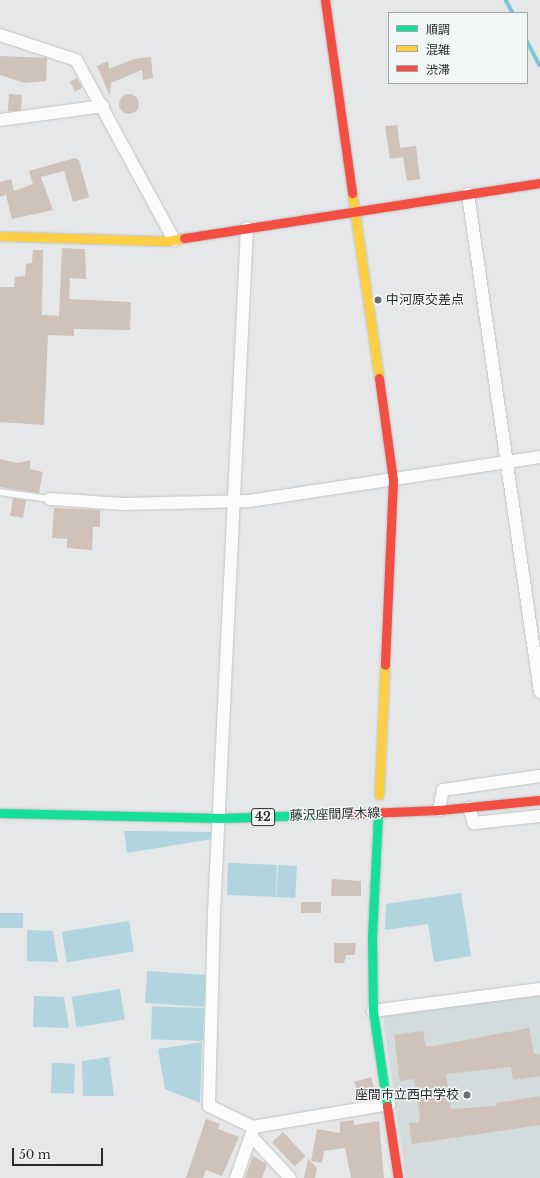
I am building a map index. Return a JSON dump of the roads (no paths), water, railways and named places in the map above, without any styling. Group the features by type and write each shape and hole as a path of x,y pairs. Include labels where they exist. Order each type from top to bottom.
{"street":[{"path":"325,0 393,480 372,937 373,1011 389,1104 398,1178"},
{"path":"0,35 76,60 103,106 174,240"},
{"path":"0,120 103,106"},
{"path":"0,236 174,240 540,183"},
{"path":"468,194 505,462 540,692"},
{"path":"247,228 237,502 221,818 209,1106 252,1131 290,1178"},
{"path":"50,500 123,504 237,502 540,457"},
{"path":"439,810 443,790 540,776"},
{"name":"藤沢座間厚木線","path":"0,812 221,818 378,814 469,808 540,800"},
{"path":"469,808 474,823 540,816"},
{"path":"373,1011 540,989"},
{"path":"252,1131 389,1104"},
{"path":"236,1178 252,1131"}],"lane":[{"path":"0,492 50,500"}],"waterway":[{"path":"506,0 512,12"},
{"path":"528,43 540,65"}],"place":[{"name":"中河原交差点","path":"378,300"},
{"name":"座間市立西中学校","path":"467,1095"}]}
